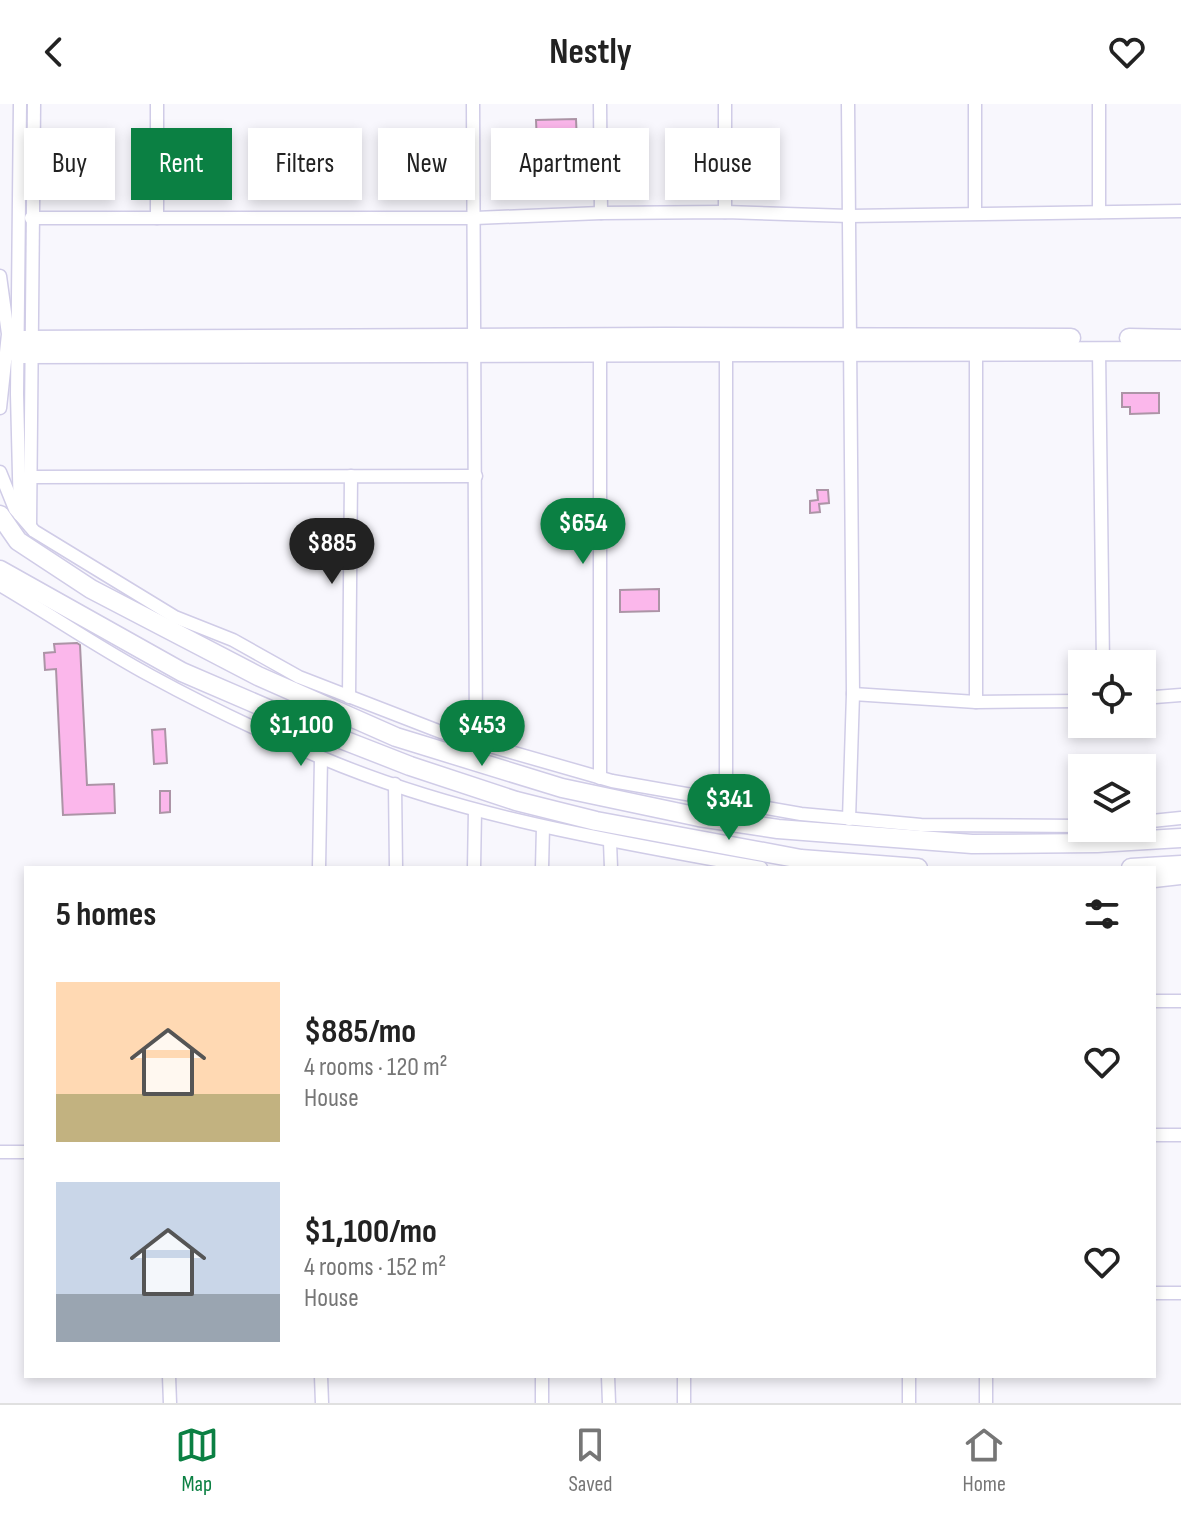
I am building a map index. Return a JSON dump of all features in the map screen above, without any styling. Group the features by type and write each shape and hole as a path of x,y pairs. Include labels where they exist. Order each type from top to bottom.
{"main road":[{"path":"25,347 850,345 1181,339"},
{"path":"476,346 600,354 726,345"},
{"path":"850,345 976,352 1181,351"},
{"path":"0,515 18,541 91,589 269,682 396,737 562,788 699,817 778,829 972,844 1097,843 1181,838"},
{"path":"0,570 182,672 410,766 516,801 596,821 801,859 892,866"},
{"path":"1156,866 1181,865"}],"street":[{"path":"20,104 30,526"},
{"path":"20,515 34,104"},
{"path":"157,104 157,218"},
{"path":"473,104 476,743"},
{"path":"600,104 601,213"},
{"path":"725,104 725,212"},
{"path":"848,104 853,694 849,819"},
{"path":"975,104 975,213"},
{"path":"1099,104 1099,212"},
{"path":"31,218 475,218 725,212 849,216 1181,211"},
{"path":"0,276 8,334 0,408"},
{"path":"726,345 726,801"},
{"path":"1099,351 1103,650"},
{"path":"976,352 976,702"},
{"path":"600,354 600,778"},
{"path":"0,472 7,494 30,526 47,540 175,617 233,640 299,677 476,743 600,778 849,819 1001,827 1068,826"},
{"path":"349,697 351,476"},
{"path":"31,477 476,476"},
{"path":"0,585 148,675 221,713 321,758 475,810 689,861 740,866"},
{"path":"853,694 976,702 1068,701"},
{"path":"1156,697 1181,695"},
{"path":"319,866 321,758"},
{"path":"395,784 396,866"},
{"path":"474,866 475,810"},
{"path":"1156,821 1181,818"},
{"path":"542,866 543,827"},
{"path":"610,842 611,866"},
{"path":"1156,881 1181,878"},
{"path":"1156,1001 1181,1001"},
{"path":"1156,1135 1181,1135"},
{"path":"0,1152 24,1152"},
{"path":"1156,1293 1181,1293"},
{"path":"169,1378 170,1403"},
{"path":"321,1378 322,1403"},
{"path":"542,1378 542,1403"},
{"path":"608,1378 609,1403"},
{"path":"684,1378 684,1403"},
{"path":"909,1378 909,1403"},
{"path":"986,1378 986,1403"}],"building":[{"path":"576,119 576,128 536,128 536,120"},
{"path":"1122,393 1159,393 1159,413 1130,414 1130,407 1122,407"},
{"path":"817,490 828,490 829,503 819,504 820,512 810,513 810,501 818,500"},
{"path":"659,589 659,611 620,612 620,590"},
{"path":"54,644 80,645 87,785 114,784 115,813 63,815 56,669 45,670 44,653 55,652"},
{"path":"165,729 167,763 154,764 152,730"},
{"path":"160,791 170,791 170,812 160,813"}]}
